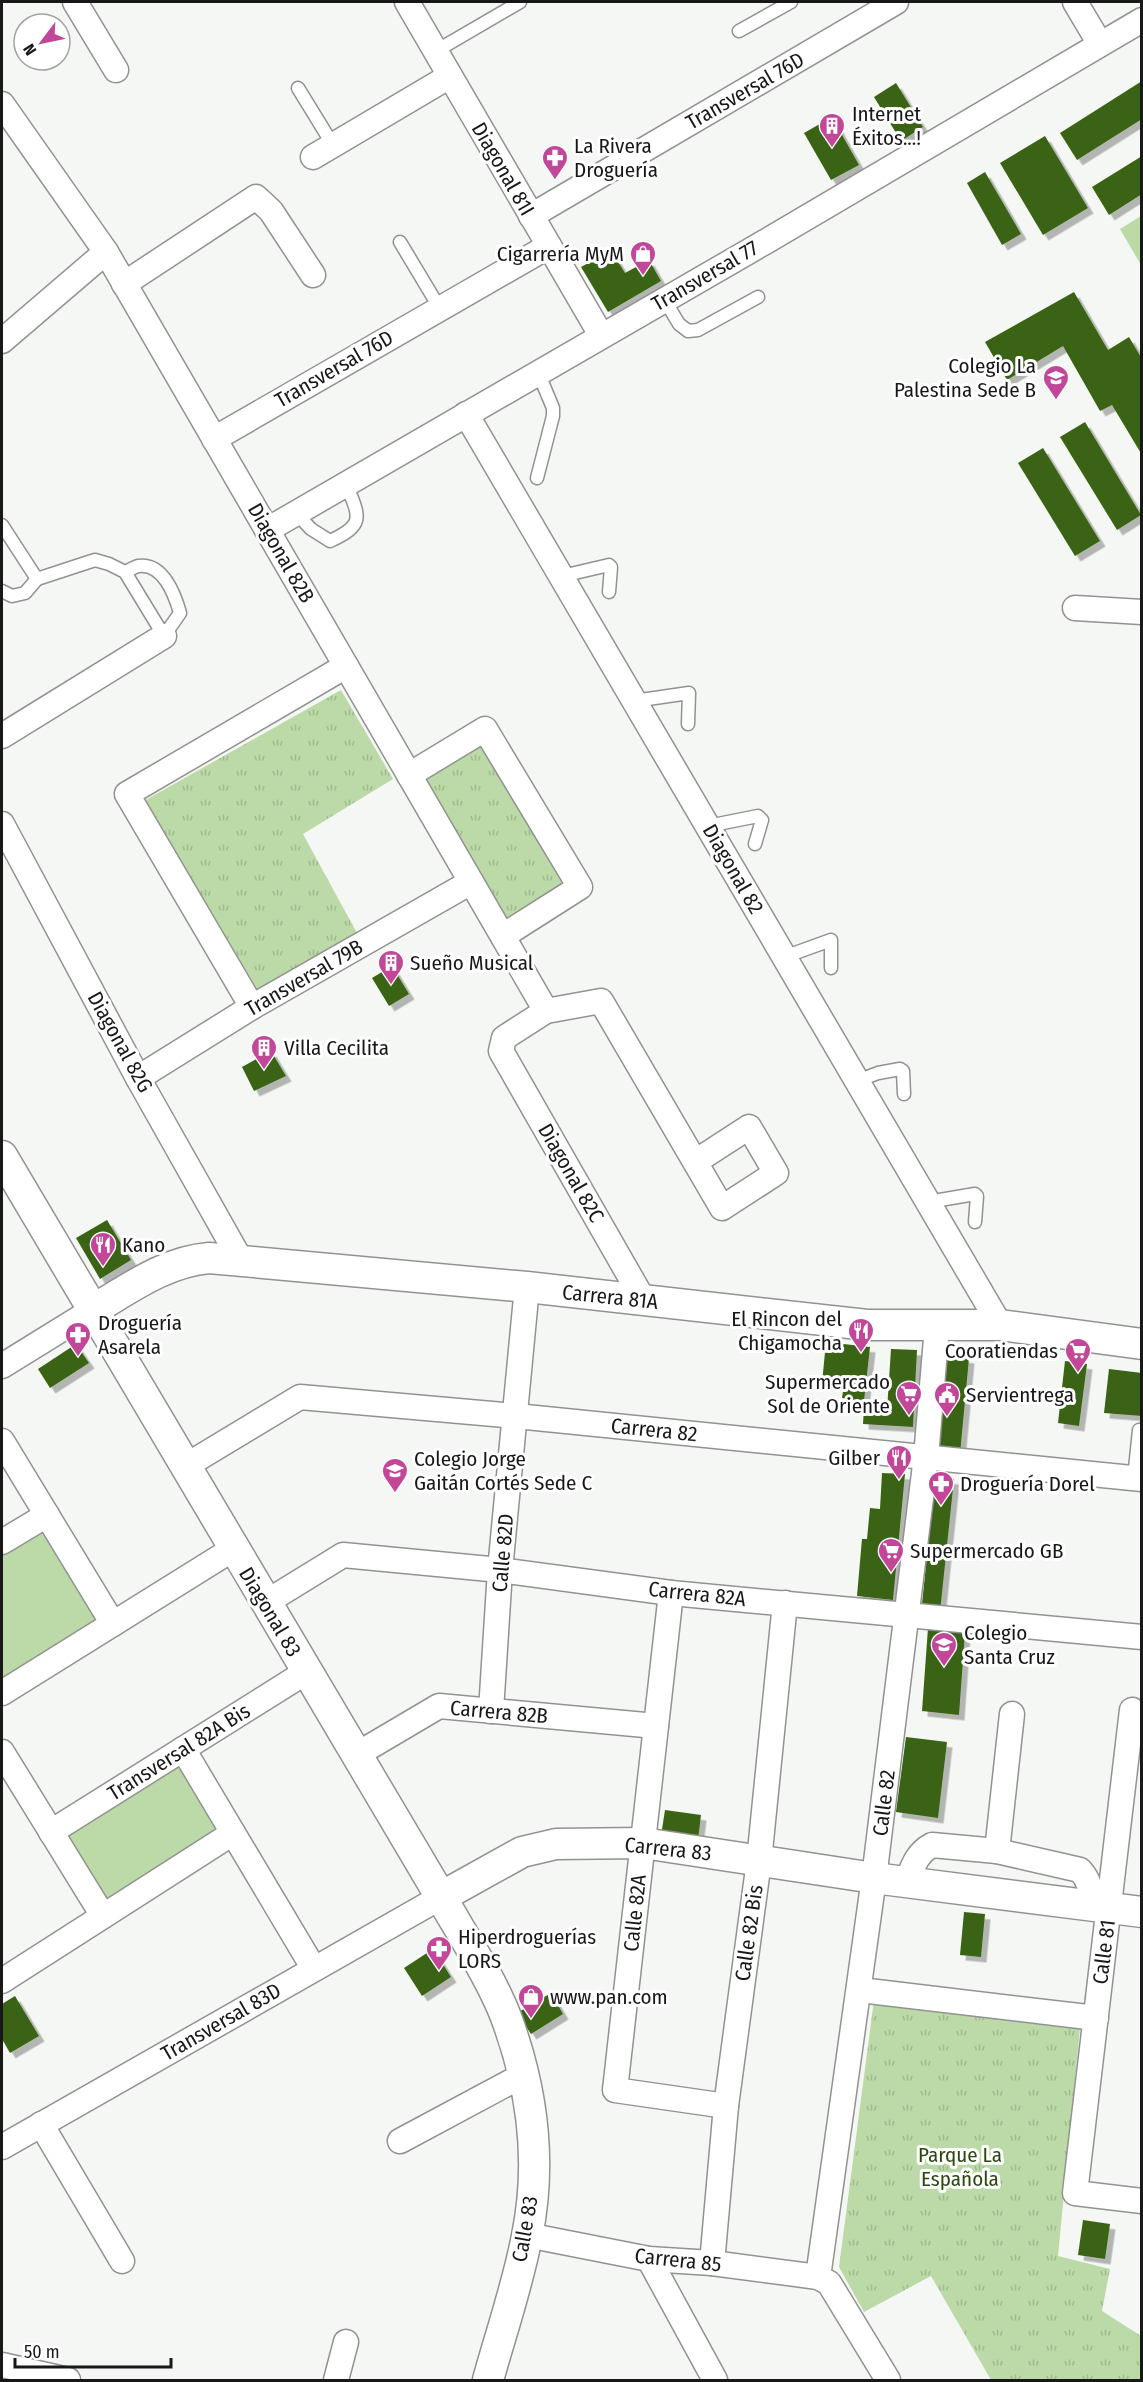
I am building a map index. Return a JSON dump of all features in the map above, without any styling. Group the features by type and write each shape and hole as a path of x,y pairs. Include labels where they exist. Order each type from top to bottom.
{"street":[{"path":"75,2 116,70"},
{"name":"Diagonal 81I","path":"407,2 601,335"},
{"name":"Transversal 76D","path":"531,216 896,2"},
{"path":"1075,2 1100,44"},
{"name":"Transversal 77","path":"267,530 1142,20"},
{"path":"323,151 450,76"},
{"name":"Diagonal 82B","path":"2,104 106,252 546,1011"},
{"path":"124,284 256,197 271,211 313,275"},
{"name":"Transversal 76D","path":"214,439 549,246"},
{"path":"2,341 106,252"},
{"name":"Diagonal 82","path":"466,414 1000,1325"},
{"path":"1075,608 1142,612"},
{"path":"2,736 164,636"},
{"path":"252,1007 127,794 346,666"},
{"path":"409,775 485,729 580,887 503,936"},
{"name":"Diagonal 82G","path":"2,824 138,1078 240,1259"},
{"name":"Transversal 79B","path":"138,1078 252,1007 471,882"},
{"path":"546,1011 601,1001 695,1162 722,1208 776,1173 749,1127 695,1162"},
{"name":"Diagonal 82C","path":"546,1011 504,1038 501,1051 644,1301"},
{"name":"Diagonal 83","path":"2,1156 9,1187 92,1311 441,1897 505,2015 525,2074"},
{"name":"Carrera 81A","path":"92,1311 160,1270 184,1262 209,1258 240,1259 527,1287 867,1325 937,1327 1000,1325 1142,1344"},
{"name":"Calle 82D","path":"490,1711 527,1287"},
{"path":"2,1366 92,1311"},
{"name":"Calle 82","path":"823,2280 907,1616 926,1457 937,1327"},
{"name":"Carrera 82","path":"184,1467 300,1397 516,1416 1138,1479"},
{"path":"2,1442 113,1624"},
{"path":"2,1542 47,1515"},
{"path":"2,1693 233,1549"},
{"name":"Carrera 82A","path":"265,1603 344,1556 501,1570 671,1593 1142,1637"},
{"name":"Calle 82A","path":"671,1593 615,2090 726,2106"},
{"name":"Calle 82 Bis","path":"712,2263 726,2106 759,1861 785,1603"},
{"name":"Transversal 82A Bis","path":"51,1832 306,1672"},
{"name":"Carrera 82B","path":"356,1755 439,1706 656,1726"},
{"name":"Calle 81","path":"1132,1710 1100,1906 1096,2018 1075,2193 1142,2201"},
{"path":"997,1851 1012,1714"},
{"path":"183,1749 314,1969"},
{"path":"2,1752 103,1916"},
{"path":"2,1981 233,1833"},
{"name":"Carrera 83","path":"441,1897 522,1852 556,1844 643,1843 874,1878 1142,1912"},
{"path":"907,1881 917,1858 923,1850 932,1845 997,1851 1080,1870 1088,1878 1100,1906"},
{"name":"Transversal 83D","path":"2,2146 441,1897"},
{"path":"860,1990 1096,2018"},
{"path":"400,2141 525,2074"},
{"name":"Calle 83","path":"488,2380 527,2235 533,2184 533,2138 525,2074"},
{"path":"41,2124 122,2261"},
{"name":"Carrera 85","path":"527,2235 649,2259 712,2263 823,2280"},
{"path":"649,2259 715,2380"},
{"path":"823,2280 888,2380"},
{"path":"336,2380 346,2342"},
{"path":"2,2365 68,2380"}],"lane":[{"path":"436,51 520,2"},
{"path":"739,31 790,2"},
{"path":"298,88 323,151"},
{"path":"400,243 439,308"},
{"path":"664,299 679,324 688,331 698,330 758,297"},
{"path":"537,478 553,416 553,408 538,372"},
{"path":"296,513 311,530 330,542 350,532 356,520 356,508 346,484"},
{"path":"2,525 37,579"},
{"path":"2,591 12,596 25,593 37,579 95,560 125,572 164,636 180,613 175,596 164,577 150,568 138,566 125,572"},
{"path":"562,576 609,565 611,567 609,592"},
{"path":"634,701 689,693 688,724"},
{"path":"708,826 758,816 762,820 755,844"},
{"path":"784,957 831,940 831,968"},
{"path":"857,1081 878,1073 900,1069 903,1071 904,1094"},
{"path":"928,1202 975,1194 977,1196 975,1222"},
{"path":"1138,1479 1139,1430"}],"green space":[{"path":"1141,216 1141,265 1120,229"},
{"path":"341,690 393,779 303,834 358,935 258,995 142,802"},
{"path":"482,741 567,886 508,924 421,775"},
{"path":"47,1515 113,1624 2,1693 2,1542"},
{"path":"183,1749 233,1833 103,1916 51,1832"},
{"name":"Parque La Española","path":"874,2000 1080,2028 1058,2256 1110,2269 1102,2311 1141,2336 1141,2380 991,2380 931,2276 864,2312 839,2267"}],"building":[{"path":"1142,81 1142,119 1077,160 1060,133"},
{"path":"896,83 923,127 901,141 874,97"},
{"name":"Internet Éxitos...!","path":"832,117 859,165 831,180 804,133"},
{"path":"1045,136 1088,208 1043,235 1000,163"},
{"path":"1142,156 1142,194 1109,215 1092,187"},
{"path":"985,172 1021,234 1002,245 967,183"},
{"path":"615,257 625,273 649,260 661,281 608,312 581,267 596,259 600,266"},
{"path":"1074,292 1108,350 1129,337 1142,359 1142,455 1112,405 1100,411 1063,346 1007,380 985,342"},
{"path":"1085,422 1141,515 1117,530 1060,437"},
{"path":"1043,448 1100,541 1075,556 1018,463"},
{"name":"Sueño Musical","path":"392,966 409,994 389,1006 372,978"},
{"name":"Villa Cecilita","path":"271,1051 286,1076 254,1091 242,1067"},
{"path":"107,1220 131,1260 100,1279 76,1238"},
{"path":"826,1342 870,1347 864,1401 842,1398 844,1385 822,1383"},
{"path":"76,1344 89,1363 50,1388 38,1369"},
{"path":"891,1349 917,1350 913,1427 863,1424 864,1408 887,1410"},
{"path":"946,1355 969,1358 960,1454 937,1446"},
{"path":"1065,1361 1087,1364 1079,1426 1058,1423"},
{"path":"1109,1369 1142,1373 1142,1416 1104,1413"},
{"path":"882,1473 905,1474 893,1600 857,1596 862,1539 867,1539 870,1508 880,1509"},
{"path":"935,1477 954,1479 940,1612 925,1610 922,1604"},
{"path":"928,1628 965,1632 959,1715 922,1711"},
{"path":"906,1737 947,1742 938,1818 896,1812"},
{"path":"665,1810 701,1815 697,1848 660,1842"},
{"path":"964,1912 985,1914 981,1957 960,1955"},
{"path":"433,1949 451,1977 422,1996 404,1968"},
{"path":"551,1993 563,2014 531,2034 517,2013"},
{"path":"15,1996 39,2036 10,2053 2,2039 2,2004"},
{"path":"1083,2220 1110,2224 1105,2259 1078,2255"}],"place":[{"name":"Internet Éxitos...!","path":"832,149"},
{"name":"La Rivera Droguería","path":"555,181"},
{"name":"Cigarrería MyM","path":"643,277"},
{"name":"Colegio La Palestina Sede B","path":"1056,401"},
{"name":"Sueño Musical","path":"391,986"},
{"name":"Villa Cecilita","path":"264,1071"},
{"name":"Kano","path":"103,1268"},
{"name":"El Rincon del Chigamocha","path":"861,1354"},
{"name":"Droguería Asarela","path":"78,1358"},
{"name":"Cooratiendas","path":"1078,1374"},
{"name":"Supermercado Sol de Oriente","path":"909,1417"},
{"name":"Servientrega","path":"947,1418"},
{"name":"Gilber","path":"899,1481"},
{"name":"Colegio Jorge Gaitán Cortés Sede C","path":"395,1494"},
{"name":"Droguería Dorel","path":"941,1507"},
{"name":"Supermercado GB","path":"891,1574"},
{"name":"Colegio Santa Cruz","path":"944,1668"},
{"name":"Hiperdroguerías LORS","path":"439,1972"},
{"name":"www.pan.com","path":"531,2020"}]}
